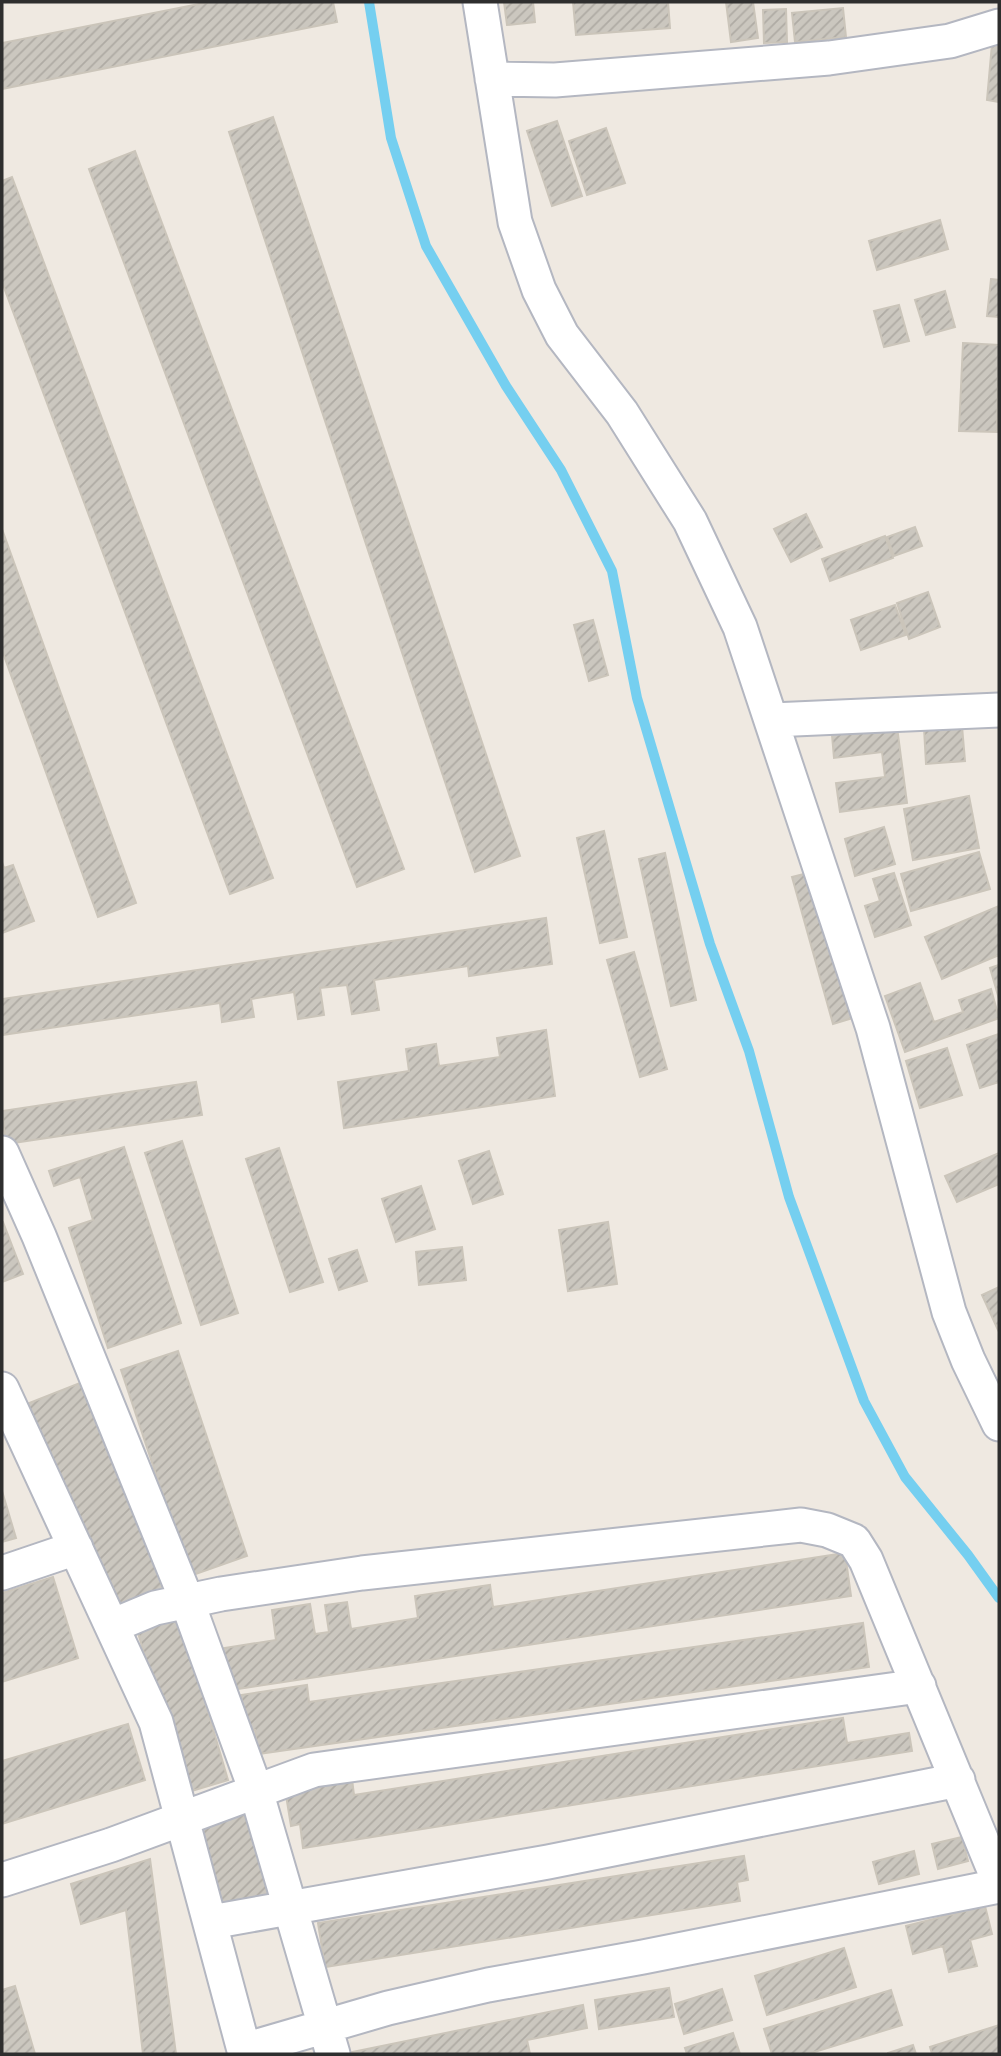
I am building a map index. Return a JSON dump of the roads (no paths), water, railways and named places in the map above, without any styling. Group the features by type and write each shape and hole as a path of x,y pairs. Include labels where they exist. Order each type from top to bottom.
{"street":[{"path":"480,2 515,222 539,290 562,335 622,413 690,521 740,627 873,1028 949,1312 968,1360 999,1424"},
{"path":"492,79 555,80 829,58 950,41 999,26"},
{"path":"772,720 999,710"},
{"path":"2,1153 39,1236 187,1601 256,1791 329,2040"},
{"path":"2,1389 12,1437 76,1548 156,1722 244,2052 329,2040 388,2008 488,1984 657,1954 999,1884 866,1560 854,1541 827,1530 801,1525 362,1573 187,1601 155,1608 112,1626"},
{"path":"2,1573 76,1548"},
{"path":"2,1880 182,1819 314,1770 919,1686"},
{"path":"211,1922 548,1862 958,1780"}],"waterway":[{"path":"369,2 391,138 426,246 506,386 561,470 612,571 637,698 710,944 749,1051 789,1197 864,1401 905,1477 999,1598"}]}
